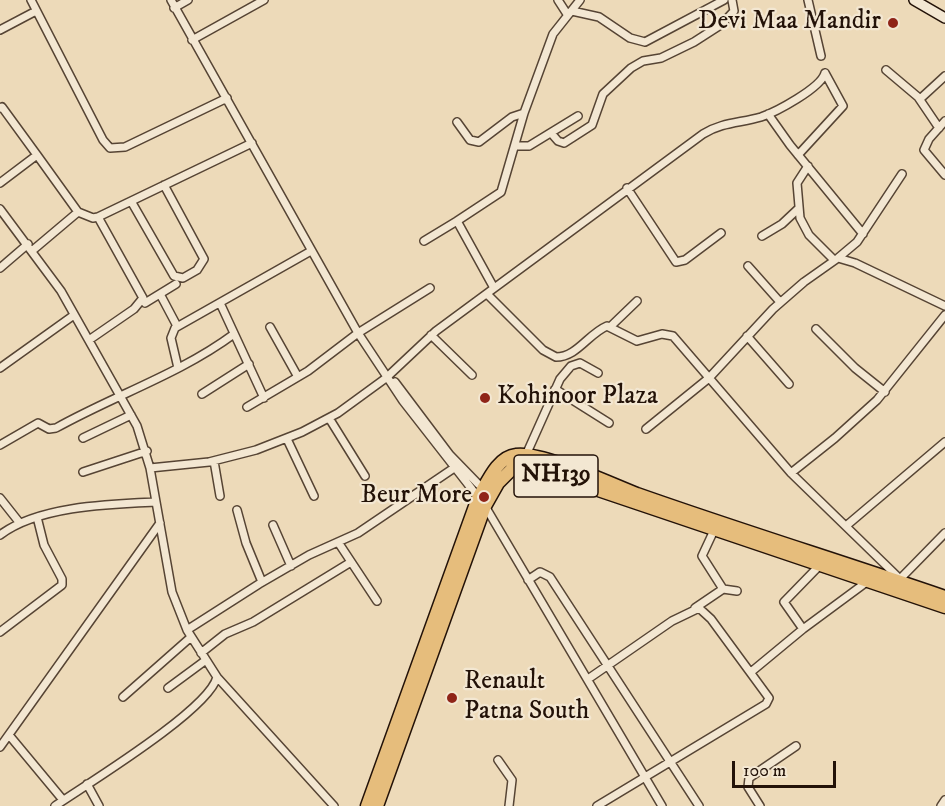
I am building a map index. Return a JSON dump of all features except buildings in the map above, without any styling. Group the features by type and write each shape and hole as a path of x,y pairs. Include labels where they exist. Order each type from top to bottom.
{"highway":[{"name":"NH139","path":"367,806 484,497 504,460 515,454 526,455 820,565 868,581 897,583 945,607"},
{"name":"NH139","path":"484,497 506,473 514,467 523,466 945,597"},
{"name":"NH139","path":"377,806 431,640"}],"street":[{"path":"31,0 103,140 110,148 125,147 227,98"},
{"path":"171,0 311,251 327,278 336,287 359,332 387,376 454,468 484,497"},
{"path":"174,8 188,0"},
{"path":"192,40 264,0"},
{"path":"558,0 570,12 599,17 630,38 645,42 724,0"},
{"path":"424,241 501,192 524,113 553,34 580,0"},
{"path":"550,134 564,143 589,128 596,119 601,99 616,81 640,63 661,58 715,30 734,11 732,0"},
{"path":"808,0 821,56"},
{"path":"914,0 945,18"},
{"path":"0,30 36,10"},
{"path":"886,70 920,99 939,128"},
{"path":"150,468 213,461 287,439 328,418 387,376 431,335 627,188 710,130 768,114 816,85 825,73 843,105 798,154"},
{"path":"920,99 945,76"},
{"path":"1,106 78,212 93,218 252,143"},
{"path":"457,122 470,140 478,142 512,117 524,113"},
{"path":"768,114 862,234"},
{"path":"515,146 529,146 578,116"},
{"path":"945,122 929,139 924,150 945,175"},
{"path":"0,183 36,155"},
{"path":"808,166 797,183 800,218 805,229 836,259 855,263 945,306"},
{"path":"646,429 709,378 780,302 836,259 862,234 902,174"},
{"path":"131,201 174,276 183,278 201,266 204,259 164,185"},
{"path":"627,188 676,262 686,260 721,233"},
{"path":"0,208 30,247 74,315 131,415 147,452 172,592 187,630 217,677 334,806"},
{"path":"762,236 782,224 800,208"},
{"path":"0,268 78,212"},
{"path":"89,340 134,309 143,298 98,216"},
{"path":"457,221 494,288"},
{"path":"178,368 171,338 172,331 177,326 311,251"},
{"path":"748,266 780,302"},
{"path":"145,303 176,284"},
{"path":"246,407 298,377 359,332 430,288"},
{"path":"160,294 177,326"},
{"path":"487,294 543,350 555,357 567,356 601,328 610,327 637,341 662,334 673,336 791,472 846,526 897,583 945,533"},
{"path":"610,327 637,301"},
{"path":"220,303 264,398"},
{"path":"0,368 74,315"},
{"path":"791,472 851,425 885,392 945,315"},
{"path":"270,327 298,377"},
{"path":"816,329 855,368 885,392"},
{"path":"0,445 35,424 41,423 49,429 56,428 208,354 234,334"},
{"path":"431,335 472,375"},
{"path":"747,336 789,384"},
{"path":"526,455 555,389 565,372 576,363 585,364 598,373"},
{"path":"202,394 249,364"},
{"path":"387,376 484,497 528,580 662,806"},
{"path":"555,389 609,423"},
{"path":"83,438 131,415"},
{"path":"328,418 365,476"},
{"path":"287,439 314,496"},
{"path":"846,526 945,442"},
{"path":"83,472 147,452"},
{"path":"213,461 220,496"},
{"path":"187,630 262,582 358,533 454,468"},
{"path":"0,498 19,522"},
{"path":"0,535 19,522 38,517 103,505 156,502"},
{"path":"237,510 246,543 262,582"},
{"path":"0,632 62,585 62,579 44,545 38,517"},
{"path":"0,747 160,523"},
{"path":"273,525 291,566"},
{"path":"716,525 702,556 723,589"},
{"path":"338,542 377,601"},
{"path":"201,653 225,634 253,622 351,562"},
{"path":"803,629 784,602 820,565"},
{"path":"528,580 540,572 547,573 699,806"},
{"path":"751,672 803,629 868,581"},
{"path":"588,679 723,589 737,591"},
{"path":"597,806 768,703 768,696 711,619 702,609 695,608"},
{"path":"123,697 191,637"},
{"path":"168,688 206,660"},
{"path":"55,806 189,711 213,686 217,677"},
{"path":"9,735 63,800"},
{"path":"760,806 748,787 748,778 796,746"},
{"path":"498,760 512,780 509,806"},
{"path":"87,784 99,806"},
{"path":"941,806 945,800"}],"place":[{"name":"Devi Maa Mandir","path":"893,23"},
{"name":"Kohinoor Plaza","path":"485,398"},
{"name":"Beur More","path":"484,497"},
{"name":"Renault Patna South","path":"452,698"}]}
